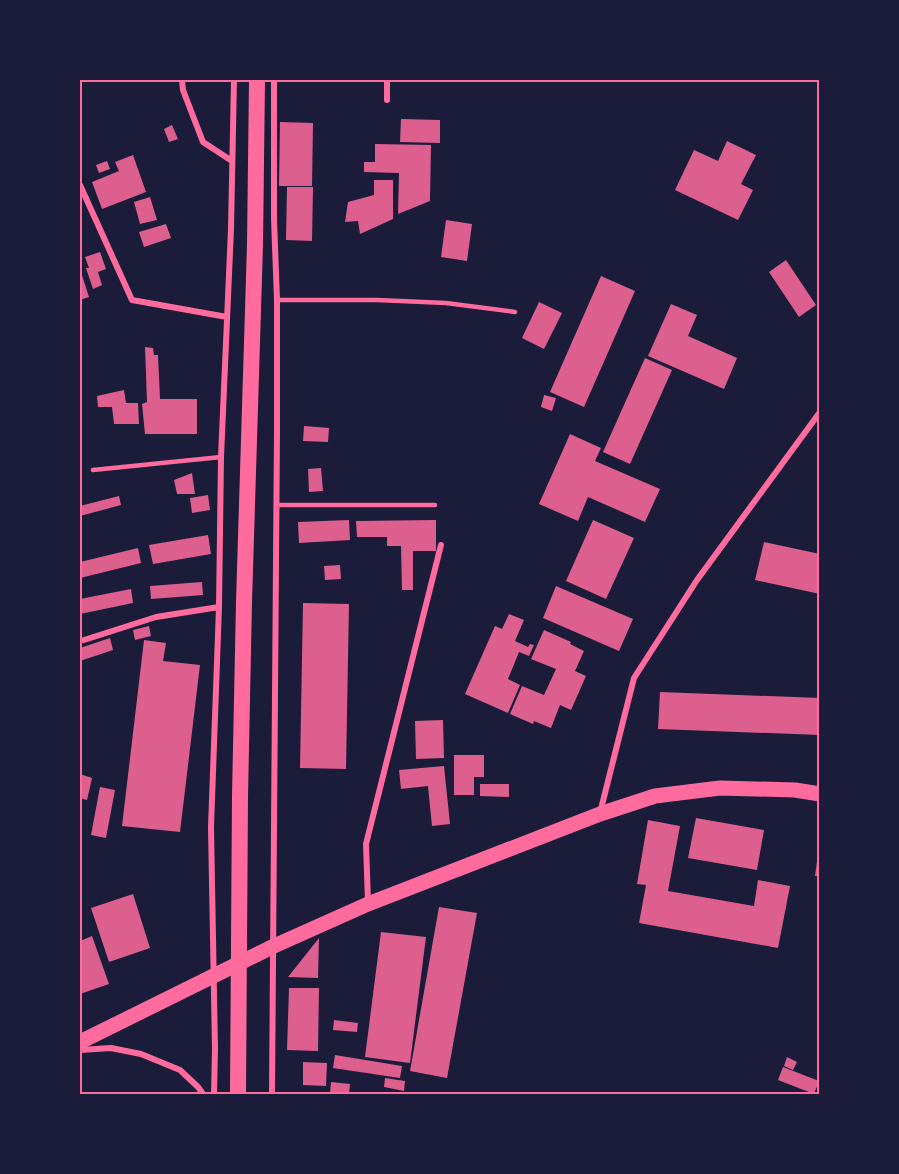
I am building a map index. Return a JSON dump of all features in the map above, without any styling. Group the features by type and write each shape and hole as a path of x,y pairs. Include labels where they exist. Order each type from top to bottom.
{"highway":[{"path":"238,1095 240,796 255,245 257,80"}],"main road":[{"path":"80,1042 274,946 368,904 600,814 655,796 720,788 795,790 819,794"}],"street":[{"path":"183,80 183,90 203,142 232,161"},
{"path":"214,1095 211,827 234,80"},
{"path":"272,1095 277,429 274,80"},
{"path":"387,80 387,100"},
{"path":"80,185 132,300 227,317"},
{"path":"600,814 634,678 697,580 819,412"},
{"path":"368,904 366,844 441,546"},
{"path":"84,640 156,617 219,607"},
{"path":"80,1050 111,1048 141,1053 180,1070 203,1095"}],"lane":[{"path":"277,300 435,302 515,312"},
{"path":"93,470 221,457"},
{"path":"276,505 435,505"}],"building":[{"path":"401,119 440,120 440,143 400,142"},
{"path":"280,122 313,123 312,186 279,186"},
{"path":"172,125 178,139 169,142 164,129"},
{"path":"727,141 756,155 741,184 753,190 738,220 675,190 694,150 718,161"},
{"path":"375,144 431,145 430,201 398,214 399,173 364,172 364,162 375,162"},
{"path":"133,155 146,192 102,209 92,182 119,171 115,162"},
{"path":"107,161 110,169 99,173 96,165"},
{"path":"374,180 393,180 393,219 360,234 358,221 345,222 348,202 374,195"},
{"path":"287,187 313,187 312,241 286,240"},
{"path":"150,197 157,220 140,224 134,202"},
{"path":"446,220 472,224 467,261 441,257"},
{"path":"166,224 171,238 144,247 139,232"},
{"path":"100,252 106,269 98,272 102,285 93,289 85,257"},
{"path":"786,260 816,305 799,317 769,272"},
{"path":"80,269 89,297 80,300"},
{"path":"601,276 635,291 584,407 550,392"},
{"path":"539,302 562,313 544,349 522,338"},
{"path":"671,304 697,315 688,336 737,358 724,389 648,356"},
{"path":"145,347 153,348 154,355 158,355 160,399 197,399 197,434 145,434 142,404 147,402"},
{"path":"645,358 672,370 630,464 603,452"},
{"path":"124,390 126,403 138,403 139,424 114,424 112,407 98,407 97,396"},
{"path":"544,395 556,398 552,411 541,407"},
{"path":"304,426 329,428 328,442 303,441"},
{"path":"570,434 601,448 595,461 660,489 645,522 588,497 578,521 539,504"},
{"path":"321,468 323,491 309,492 308,469"},
{"path":"192,473 195,494 177,494 174,480"},
{"path":"208,495 210,510 192,513 190,498"},
{"path":"119,496 121,505 80,516 80,506"},
{"path":"349,520 350,540 299,543 298,522"},
{"path":"436,520 436,551 413,551 413,590 402,590 401,546 387,546 387,537 357,537 356,521"},
{"path":"593,520 634,538 606,599 566,581"},
{"path":"208,535 211,554 153,564 149,545"},
{"path":"764,542 820,554 820,594 755,580"},
{"path":"138,548 141,563 80,578 80,562"},
{"path":"340,565 341,579 325,580 324,566"},
{"path":"202,582 203,595 151,599 150,586"},
{"path":"556,586 633,619 619,651 543,618"},
{"path":"131,589 133,603 80,614 80,599"},
{"path":"303,603 349,604 346,769 300,768"},
{"path":"509,614 524,620 515,641 528,647 530,644 534,645 529,656 519,652 508,679 520,685 508,713 465,694 495,626 502,629"},
{"path":"149,626 151,636 135,640 133,630"},
{"path":"544,630 571,642 570,644 584,651 575,671 586,676 571,710 560,705 551,728 534,721 533,724 510,714 522,686 544,695 556,669 531,659"},
{"path":"110,638 113,650 80,661 80,648"},
{"path":"144,640 166,643 163,661 200,665 180,832 122,826"},
{"path":"660,692 820,698 820,735 658,729"},
{"path":"443,720 444,758 416,759 415,721"},
{"path":"454,755 484,755 484,777 474,777 474,795 454,795"},
{"path":"444,766 450,824 432,826 428,786 401,789 399,770"},
{"path":"80,774 92,778 87,800 80,798"},
{"path":"480,784 509,784 509,797 480,796"},
{"path":"100,787 115,790 106,838 91,835"},
{"path":"696,818 764,830 757,870 688,858"},
{"path":"648,820 680,826 668,891 754,906 758,880 790,886 778,948 639,923 646,885 637,884"},
{"path":"818,854 820,854 820,876 815,876"},
{"path":"133,894 150,948 109,962 91,908"},
{"path":"439,907 477,913 447,1078 410,1071"},
{"path":"381,932 426,937 410,1063 365,1057"},
{"path":"92,936 109,984 80,994 80,941"},
{"path":"319,938 318,978 288,977"},
{"path":"289,988 319,988 318,1051 287,1050"},
{"path":"334,1020 358,1023 357,1032 333,1030"},
{"path":"335,1055 402,1066 400,1078 333,1068"},
{"path":"787,1057 797,1062 793,1070 784,1066"},
{"path":"303,1062 327,1063 326,1086 303,1085"},
{"path":"783,1067 819,1081 814,1094 778,1080"},
{"path":"385,1078 405,1081 404,1091 384,1087"},
{"path":"331,1082 350,1084 349,1094 330,1094"}]}
